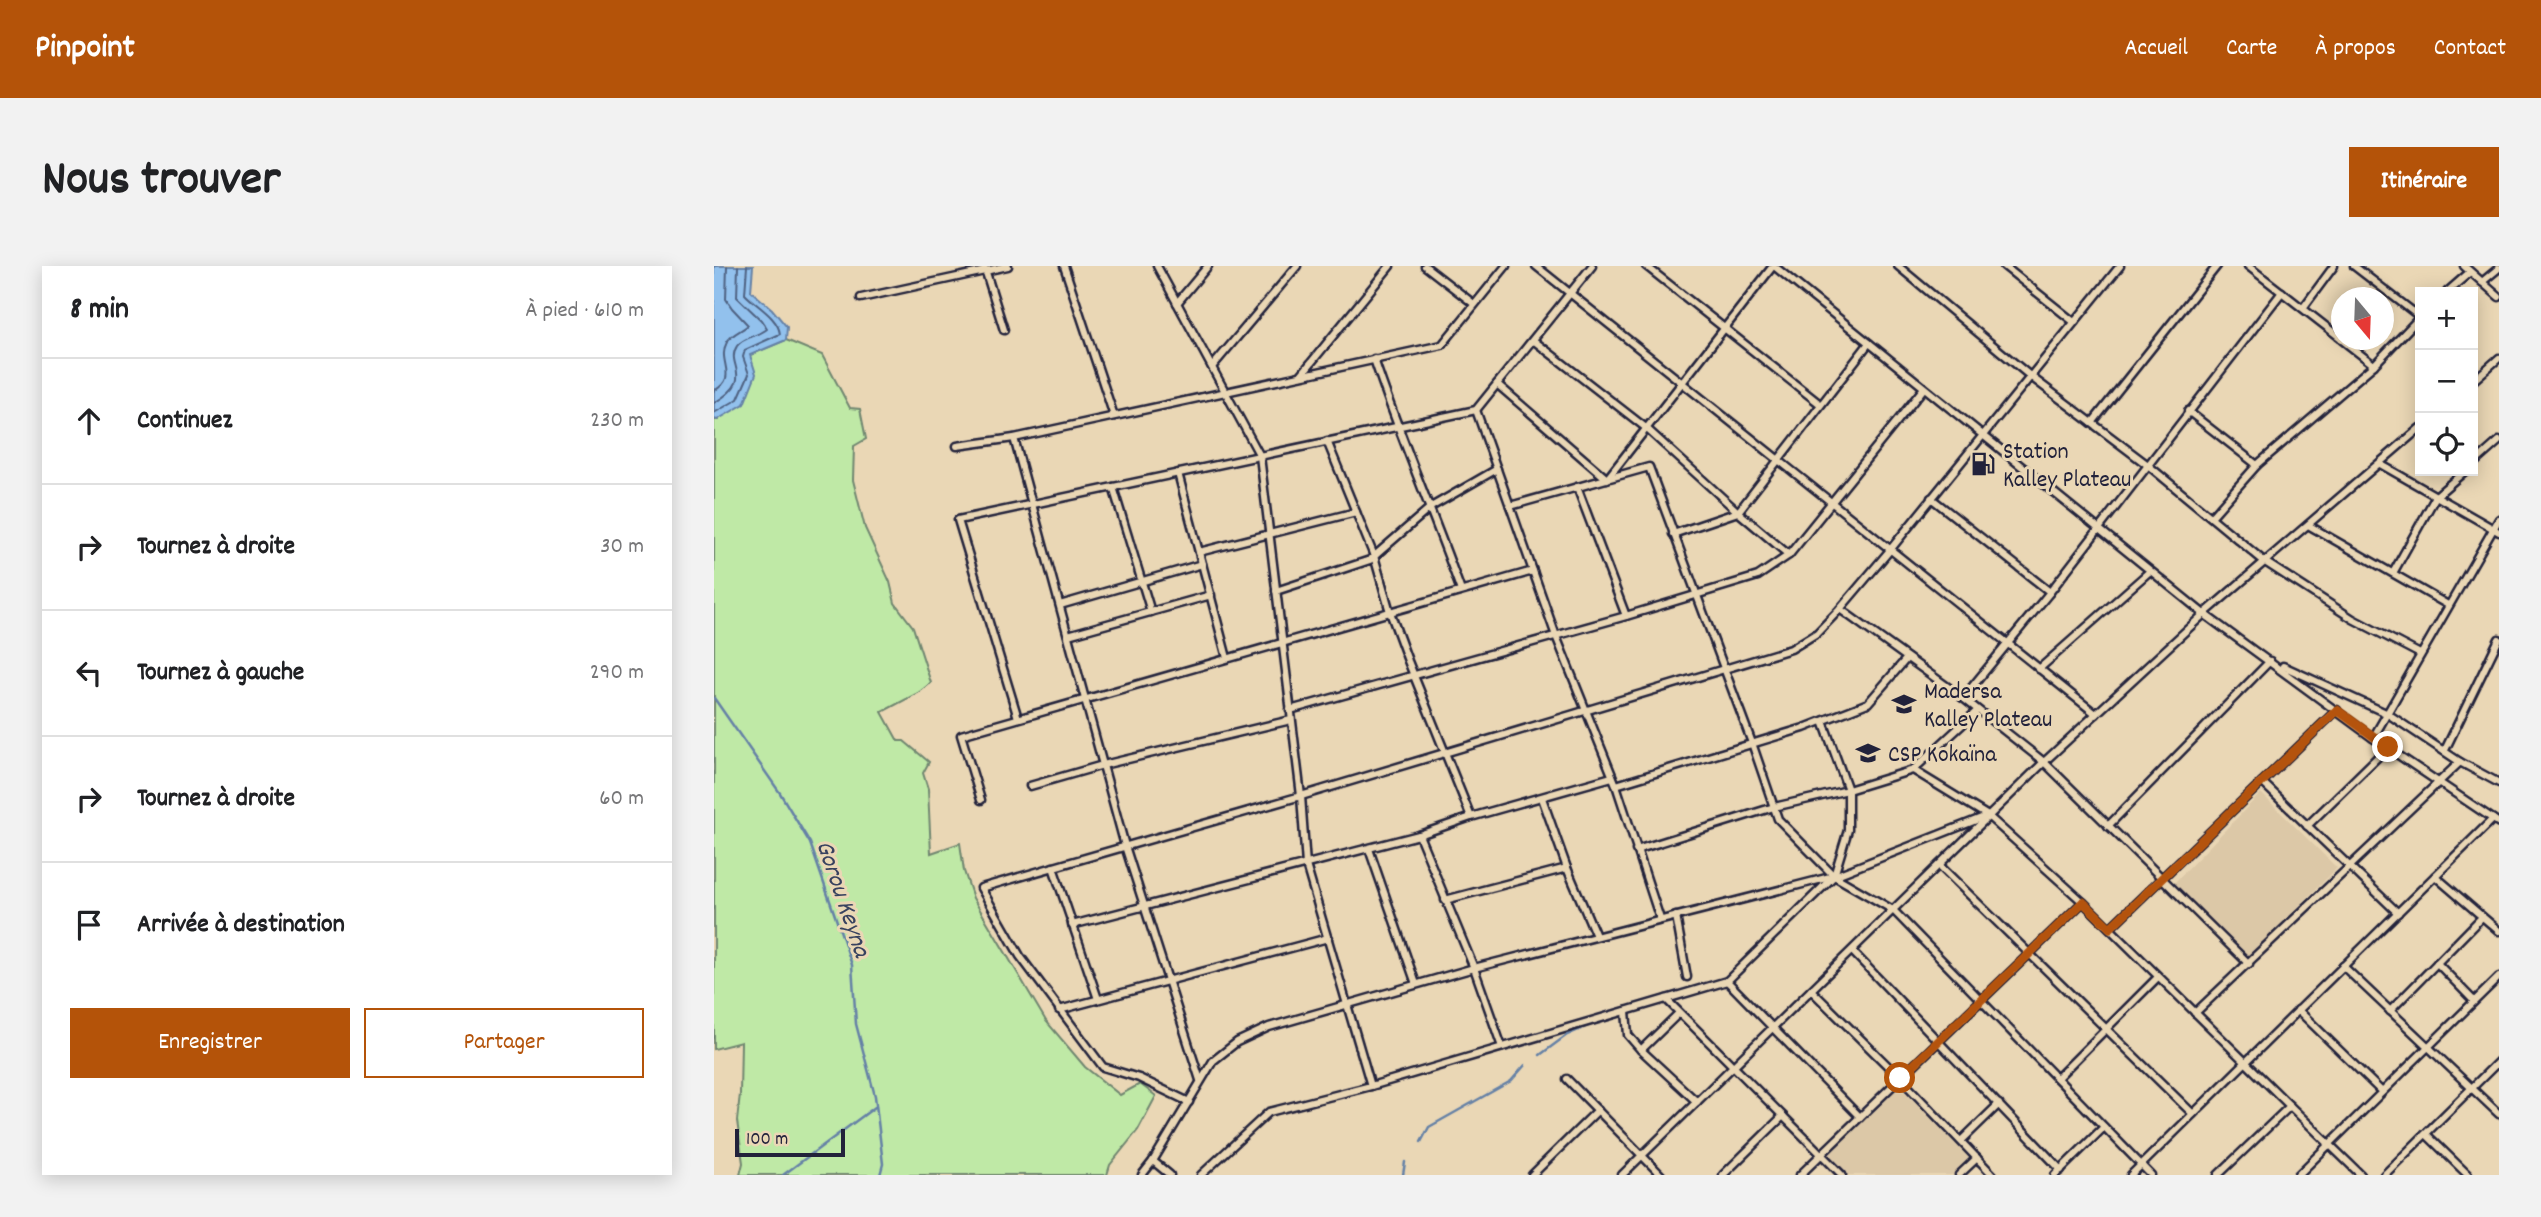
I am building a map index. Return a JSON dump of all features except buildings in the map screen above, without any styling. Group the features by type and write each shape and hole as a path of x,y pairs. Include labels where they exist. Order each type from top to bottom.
{"street":[{"path":"861,298 984,268 1008,266"},
{"path":"1064,266 1114,416"},
{"path":"1157,266 1260,456 1301,796 1306,865 1371,1086"},
{"path":"1177,303 1208,266"},
{"path":"1212,367 1297,266"},
{"path":"1301,375 1390,266"},
{"path":"1424,266 1474,304"},
{"path":"957,446 1014,438 1441,345 1506,266"},
{"path":"1536,266 2096,714"},
{"path":"1018,718 958,520 1476,410 1592,266"},
{"path":"1646,266 1819,404"},
{"path":"1606,479 1774,266 2204,614 2373,738 2496,821 2435,876 2131,1175"},
{"path":"1898,266 2030,376 2148,466 2265,562 2353,619 2420,654"},
{"path":"2004,266 2074,321"},
{"path":"2014,274 2021,266"},
{"path":"1189,1102 1139,1078 1103,1067 1020,956 981,888 1301,796 1791,649 1817,633 1840,609 2120,266"},
{"path":"2092,423 2217,266"},
{"path":"2248,266 2331,330"},
{"path":"2302,308 2334,266"},
{"path":"2354,266 2415,313"},
{"path":"2464,266 2499,297"},
{"path":"984,268 1004,330"},
{"path":"2482,282 2499,268"},
{"path":"2453,287 2470,272"},
{"path":"1963,698 2050,592 2282,292"},
{"path":"2211,517 2257,465 2374,365 2415,322"},
{"path":"1533,340 1646,428 1789,555"},
{"path":"1674,534 1738,512 1819,404 1869,343"},
{"path":"2356,350 2374,365"},
{"path":"2478,377 2499,358"},
{"path":"1374,359 1397,427 1431,507 1461,591"},
{"path":"1497,384 1606,479"},
{"path":"1290,710 1626,616 1758,576 1789,555 1924,388"},
{"path":"1476,410 1556,636 1616,785 1660,919"},
{"path":"2188,411 2257,465"},
{"path":"1622,1175 2044,762 2204,614 2415,432"},
{"path":"1014,438 1125,846 1200,1080"},
{"path":"1327,441 1374,556 1390,612 1471,817"},
{"path":"2478,460 2499,441"},
{"path":"2380,464 2499,533"},
{"path":"1510,506 1649,467 1778,819 1834,876 1893,910 2151,1175"},
{"path":"1276,591 1370,560 1431,507 1497,469"},
{"path":"1178,473 1227,658"},
{"path":"2393,573 2436,496 2459,476"},
{"path":"1113,487 1151,612"},
{"path":"1577,487 1626,616"},
{"path":"1931,498 2050,592"},
{"path":"1199,552 1356,512"},
{"path":"2373,738 2499,519"},
{"path":"2308,525 2448,605"},
{"path":"1060,605 1202,564"},
{"path":"981,800 961,735 1533,571"},
{"path":"2039,669 2150,571"},
{"path":"1068,635 1211,595"},
{"path":"1840,609 1963,698 2044,762 2249,964"},
{"path":"2445,750 2499,639"},
{"path":"1616,785 1804,729 1868,703 1907,658"},
{"path":"2270,661 2388,713 2460,762 2499,783"},
{"path":"2108,826 2270,661"},
{"path":"2110,928 2337,710"},
{"path":"1636,850 1774,807 1848,790 1913,770 1977,711"},
{"path":"1030,786 1103,765 1291,720"},
{"path":"1201,1175 1269,1112 1371,1086 1727,981 1834,876 1848,830 1848,790 1823,721"},
{"path":"2307,825 2388,747"},
{"path":"2195,1013 2460,762"},
{"path":"1913,770 1988,816 2083,902 2361,1175"},
{"path":"1072,925 1368,849 1612,777"},
{"path":"2262,782 2398,913"},
{"path":"1542,797 1567,868 1596,936"},
{"path":"1142,1175 1213,1060 1237,1042 1269,1027 1474,968 1834,876 1988,816"},
{"path":"1419,835 1474,968 1502,1047"},
{"path":"1368,849 1416,984"},
{"path":"1939,865 2193,1114"},
{"path":"1053,867 1098,999"},
{"path":"1445,900 1567,868"},
{"path":"2435,876 2499,931"},
{"path":"1800,1175 2083,902"},
{"path":"1676,916 1687,977"},
{"path":"2390,1011 2482,917"},
{"path":"1059,1010 1328,938"},
{"path":"1852,951 1999,1104 2058,1172 2104,1127"},
{"path":"2437,963 2474,1001"},
{"path":"2343,966 2499,1114"},
{"path":"2057,1078 2158,977"},
{"path":"2298,1175 2499,977"},
{"path":"1727,981 1860,1117"},
{"path":"1811,990 1993,1175"},
{"path":"1666,999 1842,1175"},
{"path":"2298,1010 2382,1092"},
{"path":"1626,1011 1628,1035 1698,1102"},
{"path":"1641,1050 1679,1013"},
{"path":"2384,1175 2499,1061"},
{"path":"1567,1079 1661,1175"},
{"path":"1961,1141 1999,1104"},
{"path":"2218,1175 2290,1106"},
{"path":"1532,1175 1598,1110"},
{"path":"1723,1175 1783,1116"},
{"path":"2426,1134 2468,1175"},
{"path":"1959,1175 1977,1158"},
{"path":"1153,1161 1170,1175"}],"shaded area":[{"path":"2261,793 2337,868 2249,956 2173,884"},
{"path":"1899,1086 1969,1158 1952,1175 1848,1175 1828,1155"}],"green space":[{"path":"786,340 822,355 850,408 860,409 866,439 854,446 853,480 865,528 890,582 895,603 913,627 931,683 882,712 898,741 904,741 929,762 923,773 928,789 931,853 960,843 964,871 973,898 1046,1021 1085,1067 1120,1095 1140,1084 1156,1096 1138,1130 1110,1165 1107,1175 740,1175 743,1163 737,1121 741,1042 714,1049 714,420 718,420 750,355"}],"water":[{"path":"714,266 753,266 751,291 772,309 787,327 786,340 750,355 756,374 744,404 717,420 714,419"}],"waterway":[{"name":"Gorou Keyna","path":"714,698 780,793 810,843 852,965 856,1024 875,1096 883,1164 880,1175"},
{"path":"1540,1055 1567,1035 1592,1024"},
{"path":"1421,1142 1429,1127 1511,1081 1525,1065"},
{"path":"783,1175 875,1107"},
{"path":"1403,1175 1405,1162"}],"place":[{"name":"Station Kalley Plateau","path":"1983,464"},
{"name":"Madersa Kalley Plateau","path":"1904,704"},
{"name":"CSP Kokaïna","path":"1868,753"}],"route":[{"path":"1900,1078 2083,902 2110,928 2337,710 2388,747"}]}
